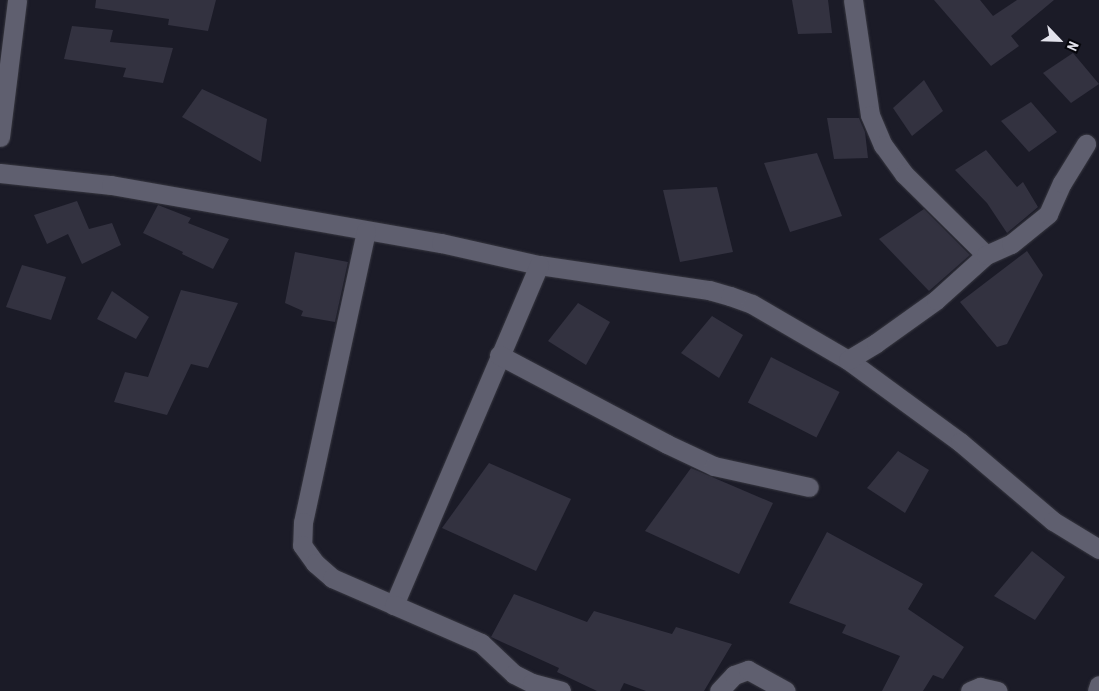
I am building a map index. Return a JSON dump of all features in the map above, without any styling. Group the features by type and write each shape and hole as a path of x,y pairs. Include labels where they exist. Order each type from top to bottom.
{"street":[{"path":"0,137 17,0"},
{"path":"853,0 870,115 883,145 904,174 986,255"},
{"path":"848,360 876,343 936,300 986,255 1011,244 1048,214 1062,182 1086,144"},
{"path":"0,173 110,185 441,243 539,265 708,290 730,296 752,304 848,360 960,442 1053,521 1099,549"},
{"path":"366,231 303,522 302,544 315,563 332,578 481,643 514,674 532,684 561,691"},
{"path":"394,605 539,265"},
{"path":"499,355 666,444 714,466 808,487"},
{"path":"719,691 734,675 748,670 786,691"},
{"path":"1096,691 1099,685"},
{"path":"970,691 980,687 998,691"}],"building":[{"path":"96,0 216,0 208,31 168,25 169,19 95,8"},
{"path":"792,0 828,0 832,33 798,34"},
{"path":"934,0 980,0 993,16 1017,0 1054,0 1011,36 1019,46 991,66"},
{"path":"72,26 113,30 110,42 173,48 163,83 123,77 126,68 64,59"},
{"path":"1073,53 1099,84 1071,103 1043,73"},
{"path":"924,80 943,111 912,136 893,108"},
{"path":"202,89 267,119 261,162 182,117"},
{"path":"1031,102 1057,132 1029,152 1001,121"},
{"path":"827,118 859,118 865,132 868,158 834,159"},
{"path":"986,150 1017,187 1023,182 1038,207 1007,233 987,203 955,170"},
{"path":"817,153 842,216 790,232 764,163"},
{"path":"717,187 733,252 680,262 663,190"},
{"path":"77,201 89,229 112,223 121,245 82,264 68,234 47,244 34,215"},
{"path":"158,205 191,218 188,223 229,239 213,269 143,233"},
{"path":"924,209 970,255 929,291 879,239"},
{"path":"1027,251 1043,275 1007,344 997,347 960,302"},
{"path":"295,252 348,262 335,322 301,316 303,311 285,303"},
{"path":"22,265 66,277 51,320 6,307"},
{"path":"181,290 238,303 208,368 191,364 167,415 114,402 125,372 148,377"},
{"path":"112,291 149,317 136,339 97,319"},
{"path":"578,303 610,322 586,365 548,341"},
{"path":"712,316 743,335 719,378 681,353"},
{"path":"771,357 840,392 816,437 748,402"},
{"path":"898,451 929,470 905,513 867,488"},
{"path":"489,463 571,499 536,571 442,528"},
{"path":"691,468 773,503 739,574 645,531"},
{"path":"827,532 923,584 908,609 964,647 943,679 933,675 923,691 882,691 900,656 842,633 846,625 789,603"},
{"path":"1032,551 1065,577 1035,620 994,596"},
{"path":"514,594 587,622 594,611 672,634 676,627 732,644 704,691 646,691 624,683 620,691 597,691 557,672 559,668 491,637"}]}
